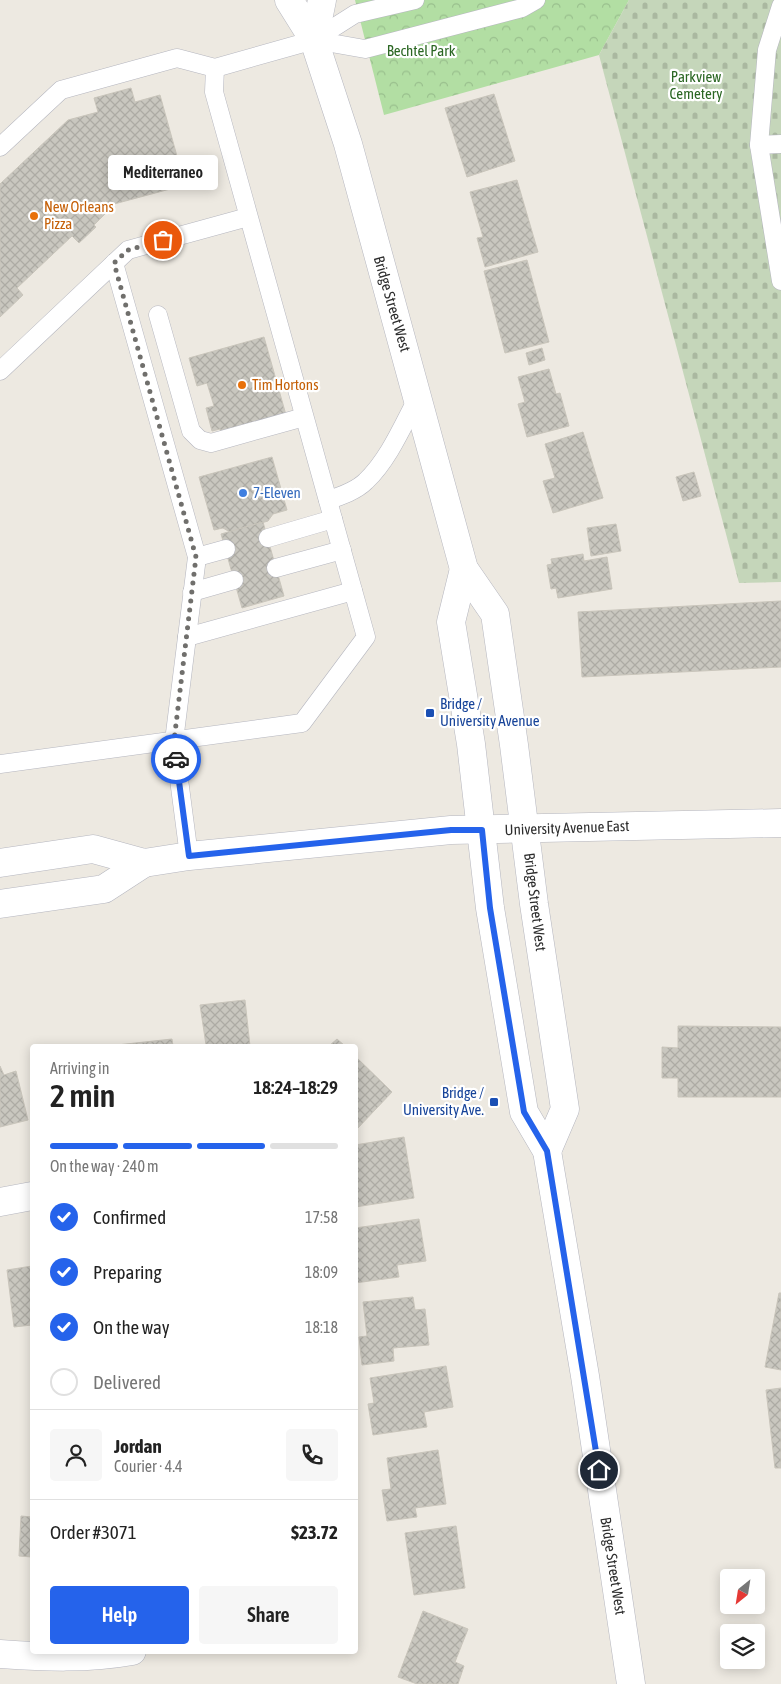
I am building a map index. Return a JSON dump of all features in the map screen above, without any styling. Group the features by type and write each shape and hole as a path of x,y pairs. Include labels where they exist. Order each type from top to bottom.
{"main road":[{"name":"Bridge Street West","path":"289,0 314,40 348,144 464,569 494,614 526,829 534,904 566,1109 547,1151"},
{"name":"Bridge Street West","path":"314,40 322,0"},
{"name":"Bridge Street West","path":"464,569 451,622 463,686 490,908 524,1112 547,1151 585,1376 631,1684"},
{"name":"University Avenue East","path":"0,904 104,889 144,863 189,856 451,830 781,823"},
{"name":"University Avenue East","path":"0,863 93,849 144,863"},
{"path":"0,1202 30,1196"},
{"path":"0,1654 38,1657 101,1656 113,1654"}],"lane":[{"path":"0,148 61,90 177,58 215,68 314,40 355,14 415,0"},
{"path":"314,40 365,49 522,8 536,0"},
{"path":"781,6 766,50 759,145 781,281"},
{"path":"0,764 302,723 366,637 214,92 215,68"},
{"path":"759,145 781,144"},
{"path":"0,371 128,250 248,217"},
{"path":"114,263 196,557 174,741 189,856"},
{"path":"158,315 191,431 200,440 211,444 304,417"},
{"path":"328,500 348,494 365,482 378,466 418,397"},
{"path":"268,538 333,520"},
{"path":"196,557 226,549"},
{"path":"276,568 342,550"},
{"path":"192,592 234,580"},
{"path":"187,636 353,591"}],"green space":[{"name":"Bechtel Park","path":"355,0 629,0 599,55 384,115"},
{"name":"Parkview Cemetery","path":"629,0 781,0 781,582 739,583 599,55"}],"building":[{"path":"131,88 135,102 160,95 185,185 103,207 107,212 94,225 96,227 79,243 72,236 17,288 23,295 0,317 0,184 68,120 98,112 94,98"},
{"path":"494,94 515,161 467,177 445,108"},
{"path":"517,180 538,252 485,267 477,238 483,237 470,192"},
{"path":"527,260 549,342 505,353 484,271"},
{"name":"Tim Hortons","path":"264,337 286,415 221,433 220,429 212,431 206,408 214,406 207,383 197,386 189,358"},
{"path":"542,348 545,360 529,365 526,353"},
{"path":"549,369 556,394 560,393 569,426 527,437 518,404 525,402 518,377"},
{"path":"583,432 603,498 553,513 543,481 555,478 545,444"},
{"name":"7-Eleven","path":"272,457 287,510 273,514 268,521 230,532 223,528 214,530 199,477"},
{"path":"694,472 701,496 683,501 676,477"},
{"path":"263,522 284,596 242,608 221,534"},
{"path":"616,524 621,551 591,556 587,528"},
{"path":"583,554 584,561 607,557 612,589 558,598 556,588 551,589 547,565 552,564 551,559"},
{"path":"781,601 781,667 582,677 578,612"},
{"path":"245,1000 250,1044 206,1044 200,1005"},
{"path":"678,1026 781,1027 781,1097 678,1097 678,1078 662,1078 662,1047 678,1048"},
{"path":"172,1039 173,1044 126,1044"},
{"path":"337,1039 343,1044 331,1044"},
{"path":"358,1059 392,1092 358,1128"},
{"path":"0,1066 4,1075 16,1071 28,1120 0,1127"},
{"path":"404,1137 414,1198 358,1207 358,1145"},
{"path":"419,1219 426,1261 397,1265 399,1277 358,1283 358,1228"},
{"path":"30,1266 30,1325 14,1327 7,1270"},
{"path":"779,1293 781,1293 781,1370 765,1367"},
{"path":"413,1297 415,1310 425,1309 429,1345 393,1348 394,1361 362,1365 359,1337 367,1336 363,1302"},
{"path":"446,1366 453,1407 424,1412 427,1427 373,1435 368,1404 374,1403 370,1378"},
{"path":"781,1388 781,1468 775,1468 766,1390"},
{"path":"438,1450 446,1504 415,1508 417,1517 387,1521 382,1490 391,1489 387,1458"},
{"path":"21,1516 30,1517 30,1557 19,1556"},
{"path":"456,1526 465,1588 414,1595 405,1533"},
{"path":"423,1611 468,1629 455,1662 464,1666 458,1684 417,1684 398,1677"}],"way so far":[{"path":"163,240 128,250 114,263 196,557 174,741 176,759"}],"place":[{"name":"New Orleans Pizza","path":"34,216"},
{"name":"Mediterraneo","path":"163,240"},
{"name":"Tim Hortons","path":"242,385"},
{"name":"7-Eleven","path":"243,493"},
{"name":"Bridge / University Avenue","path":"430,713"},
{"name":"Bridge / University Ave.","path":"494,1102"}],"route":[{"path":"176,759 189,856 320,845 451,830 482,830 490,908 524,1112 547,1151 599,1470"}]}
